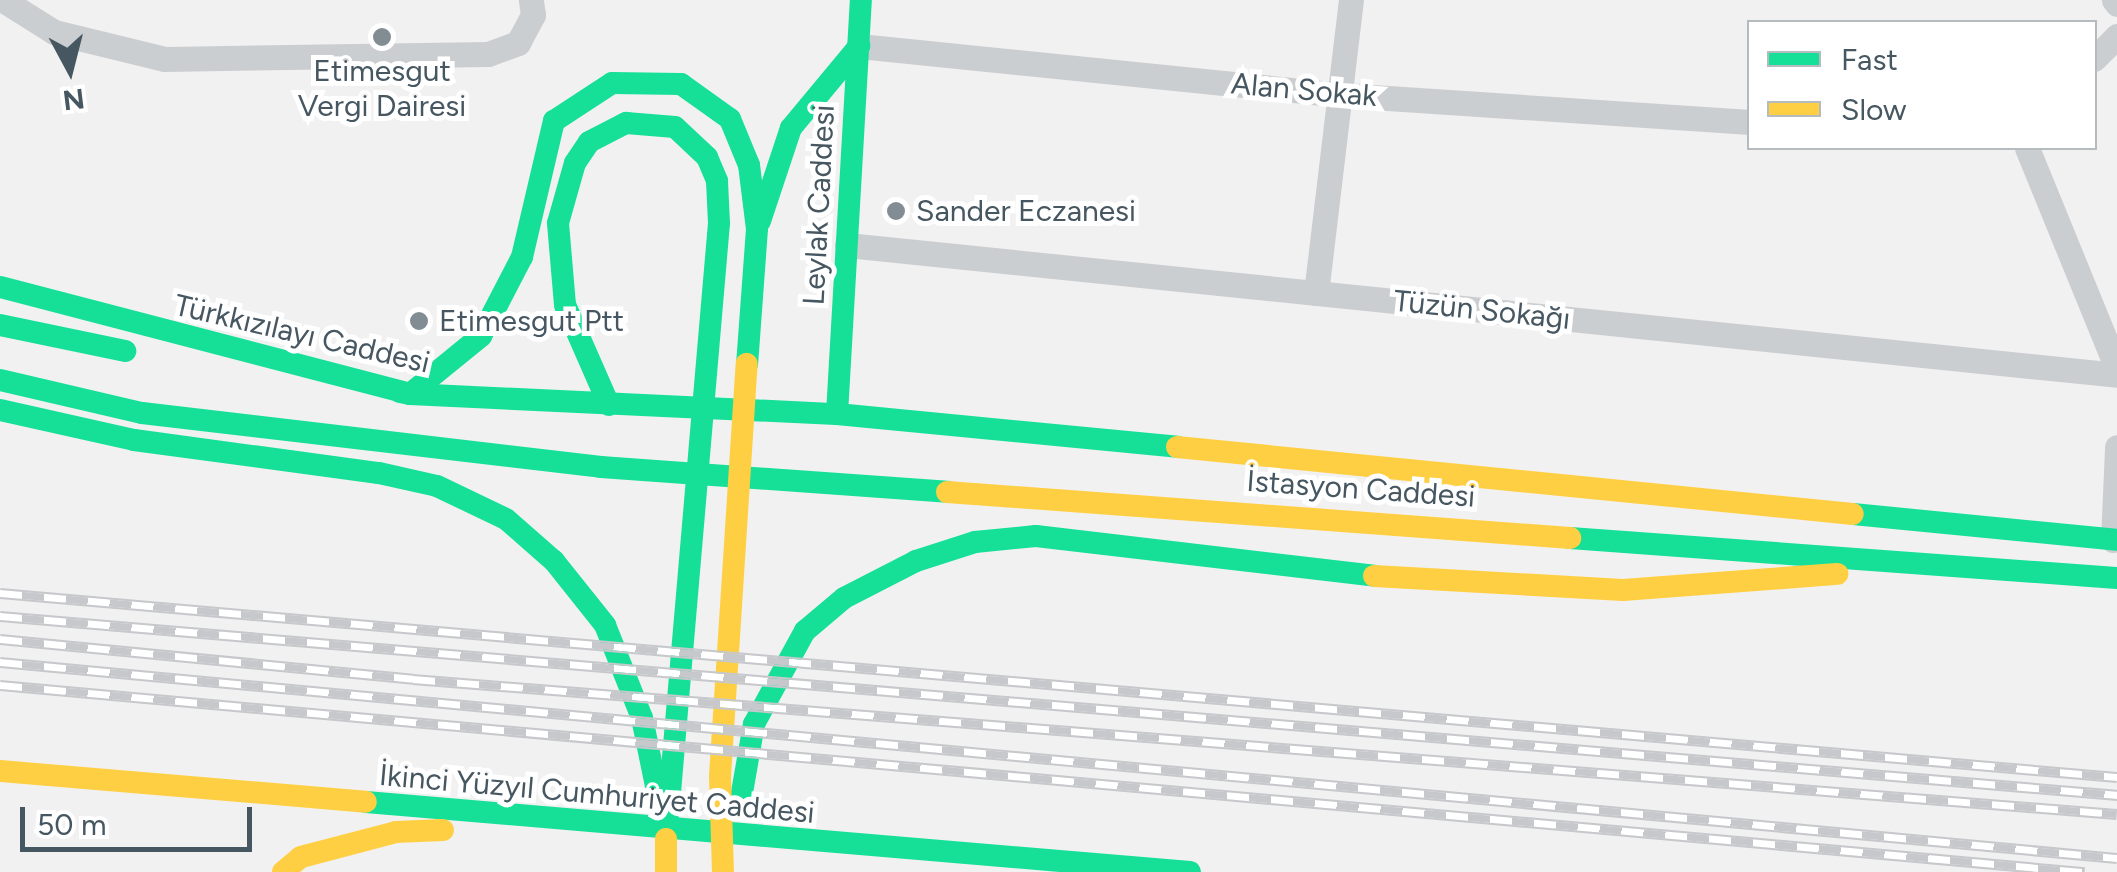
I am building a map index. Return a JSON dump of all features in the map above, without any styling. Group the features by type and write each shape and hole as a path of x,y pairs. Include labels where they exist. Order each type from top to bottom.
{"main road":[{"name":"Leylak Caddesi","path":"837,414 862,0"},
{"path":"757,230 791,128 859,46"},
{"path":"210,368 410,394 482,336 522,257 554,121 591,90 633,80 681,84 730,119 749,165 757,230 730,578 720,776 726,872"},
{"path":"609,404 580,350 560,264 558,224 575,163 606,130 626,123 675,127 707,158 717,180 719,223 666,872"},
{"name":"Türkkızılayı Caddesi","path":"0,287 410,394 837,414"},
{"path":"0,325 153,356"},
{"name":"İstasyon Caddesi","path":"0,380 142,413 601,466 1970,564 2117,578"},
{"path":"0,410 134,440 379,473 437,486 506,519 554,561 606,624 642,718 666,839"},
{"name":"İstasyon Caddesi","path":"837,414 2115,540"},
{"path":"726,872 754,724 806,630 844,598 916,560 976,542 1036,536 1420,581 1622,590 1970,564"},
{"name":"İkinci Yüzyıl Cumhuriyet Caddesi","path":"0,771 592,826 1190,872"},
{"path":"283,872 301,856 396,832 592,826"}],"street":[{"path":"3,0 54,32 164,59 488,54 518,44 532,15 532,0"},
{"path":"1316,293 1352,0"},
{"path":"2097,56 2117,36"},
{"name":"Alan Sokak","path":"859,46 1343,95 1747,122"},
{"path":"2028,150 2117,372"},
{"name":"Tüzün Sokağı","path":"847,245 2117,372"},
{"path":"2115,540 2117,446"}],"railway":[{"path":"0,593 2117,777"},
{"path":"0,616 2117,795"},
{"path":"0,639 413,679 2117,814"},
{"path":"0,662 2117,858"},
{"path":"0,685 2085,872"}],"traffic: fast":[{"path":"837,414 861,0"},
{"path":"760,221 791,128 859,46"},
{"path":"400,392 410,394 481,336 522,257 554,121 612,83 681,84 730,119 749,165 757,229 747,364"},
{"path":"609,405 565,305 558,223 575,163 589,142 626,123 675,127 707,157 717,181 719,223 666,839"},
{"path":"0,287 410,394 837,414 1177,447"},
{"path":"0,325 125,351"},
{"path":"0,380 142,413 601,467 947,492"},
{"path":"0,410 134,440 379,473 437,486 506,519 554,561 605,625 642,718 657,791"},
{"path":"1853,514 2117,540"},
{"path":"740,804 754,724 805,631 844,598 916,561 975,542 1036,536 1374,576"},
{"path":"1570,538 2117,578"},
{"path":"366,802 1190,872"}],"traffic: slow":[{"path":"723,872 720,776 747,364"},
{"path":"1177,447 1853,514"},
{"path":"947,492 1570,538"},
{"path":"1374,576 1623,590 1837,574"},
{"path":"0,771 366,802"},
{"path":"283,872 301,857 396,832 443,830"},
{"path":"666,839 666,872"}],"place":[{"name":"Etimesgut Vergi Dairesi","path":"382,37"},
{"name":"Sander Eczanesi","path":"896,211"},
{"name":"Etimesgut Ptt","path":"419,321"}]}
